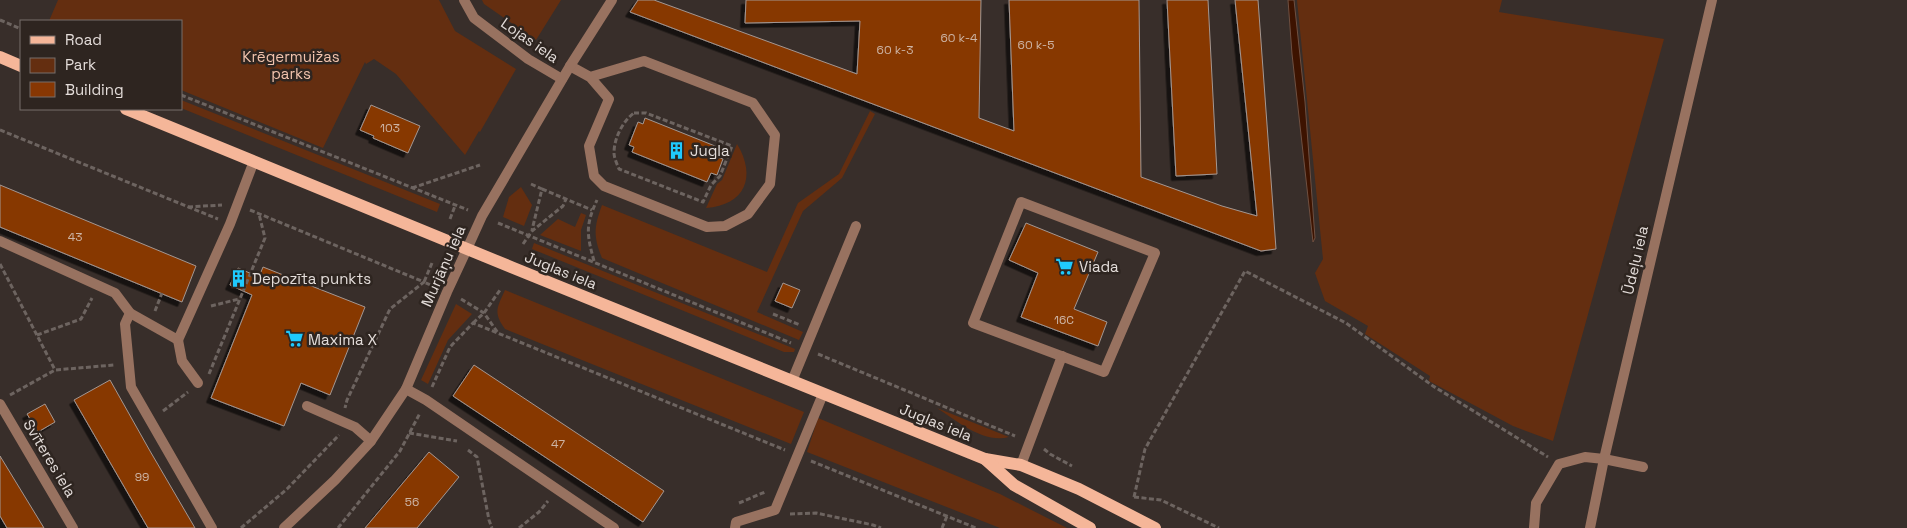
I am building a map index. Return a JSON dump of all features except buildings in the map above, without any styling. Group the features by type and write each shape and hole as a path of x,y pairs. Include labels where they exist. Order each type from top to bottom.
{"main road":[{"path":"0,57 20,66"},
{"name":"Juglas iela","path":"128,110 792,382 985,459 1021,465 1079,489 1155,528"},
{"name":"Juglas iela","path":"985,459 1014,485 1090,528"}],"street":[{"name":"Lojas iela","path":"464,0 474,18 528,60 562,79"},
{"name":"Murjāņu iela","path":"284,528 335,480 371,440 406,388 482,216 562,79 612,0"},
{"name":"Ūdeļu iela","path":"1590,528 1604,458 1712,0"},
{"path":"570,66 590,77 609,99 589,146 594,176 604,186 707,227 725,226 748,214 770,184 775,135 753,103 644,61 590,77"},
{"path":"198,383 182,361 178,340 230,224 254,161"},
{"path":"1021,202 1155,253 1104,372 1062,356 973,323 1021,202"},
{"path":"792,382 856,226"},
{"path":"0,241 115,293 130,313 178,340"},
{"path":"130,313 125,324 131,387 212,528"},
{"path":"1021,465 1062,356"},
{"path":"406,388 614,528"},
{"path":"735,528 736,522 775,510 823,394"},
{"name":"Svīteres iela","path":"0,404 74,528"},
{"path":"307,406 355,427 371,440"},
{"path":"1534,528 1536,503 1559,464 1586,457 1604,458 1643,467"}],"path":[{"path":"0,20 20,29"},
{"path":"182,95 468,210"},
{"path":"646,113 732,146 720,176 711,185 703,202 619,169 614,154 616,139 626,119 634,114 646,113"},
{"path":"0,130 230,224"},
{"path":"412,189 480,165"},
{"path":"531,184 592,210"},
{"path":"531,233 542,189"},
{"path":"523,244 531,233 563,206 566,199"},
{"path":"594,261 588,238 589,218 596,202"},
{"path":"188,207 237,205 434,286 431,295"},
{"path":"450,219 455,206"},
{"path":"150,420 208,377 265,238 259,214"},
{"path":"498,222 531,233 540,239 1029,442 1074,467"},
{"path":"424,282 432,263"},
{"path":"0,264 55,370"},
{"path":"1134,497 1145,449 1244,272 1346,323 1433,386 1559,464"},
{"path":"37,335 81,320 98,285"},
{"path":"338,528 400,451 450,347 484,313 500,290"},
{"path":"191,311 239,298"},
{"path":"460,298 484,313 498,334"},
{"path":"773,314 813,330"},
{"path":"473,323 976,528"},
{"path":"8,396 55,370 130,364"},
{"path":"409,433 456,441 477,457 492,528"},
{"path":"519,528 539,512 557,490"},
{"path":"1126,493 1134,497 1160,500 1219,528"},
{"path":"775,510 789,514 816,513 881,528"},
{"path":"942,528 946,516"}],"green space":[{"name":"Krēgermuižas parks","path":"58,0 439,0 455,31 516,69 465,155 396,74 374,59 366,64 365,62 323,148 182,90 182,20 49,20"},
{"path":"482,0 561,0 536,40 484,4"},
{"path":"1297,0 1502,0 1499,12 1664,39 1553,441 1513,426 1429,381 1430,376 1365,334 1368,326 1325,301 1315,273 1323,259"},
{"path":"182,100 440,204 437,212 182,108"},
{"path":"870,111 875,114 842,178 803,211 757,312 803,332 799,340 602,258 597,244 596,232 597,219 602,205 767,272 798,203 839,174"},
{"path":"737,144 746,168 744,187 730,201 719,206 706,208 717,184 722,180"},
{"path":"521,187 532,205 524,226 503,217 509,197"},
{"path":"581,213 586,215 581,230 581,251 540,235 558,219 575,227"},
{"path":"534,243 795,349 794,352 784,352 532,249"},
{"path":"505,290 804,412 791,444 505,329 499,318 498,310"},
{"path":"456,304 472,314 448,340 428,384 421,380"},
{"path":"937,408 1009,437 990,437 971,430"},
{"path":"818,418 1000,494 1067,528 1000,528 807,452"}],"shaded area":[{"path":"1288,0 1294,0 1305,102 1315,238 1313,242 1292,54"}],"place":[{"name":"Jugla","path":"676,150"},
{"name":"Viada","path":"1065,266"},
{"name":"Depozīta punkts","path":"238,278"},
{"name":"Maxima X","path":"294,339"}]}
